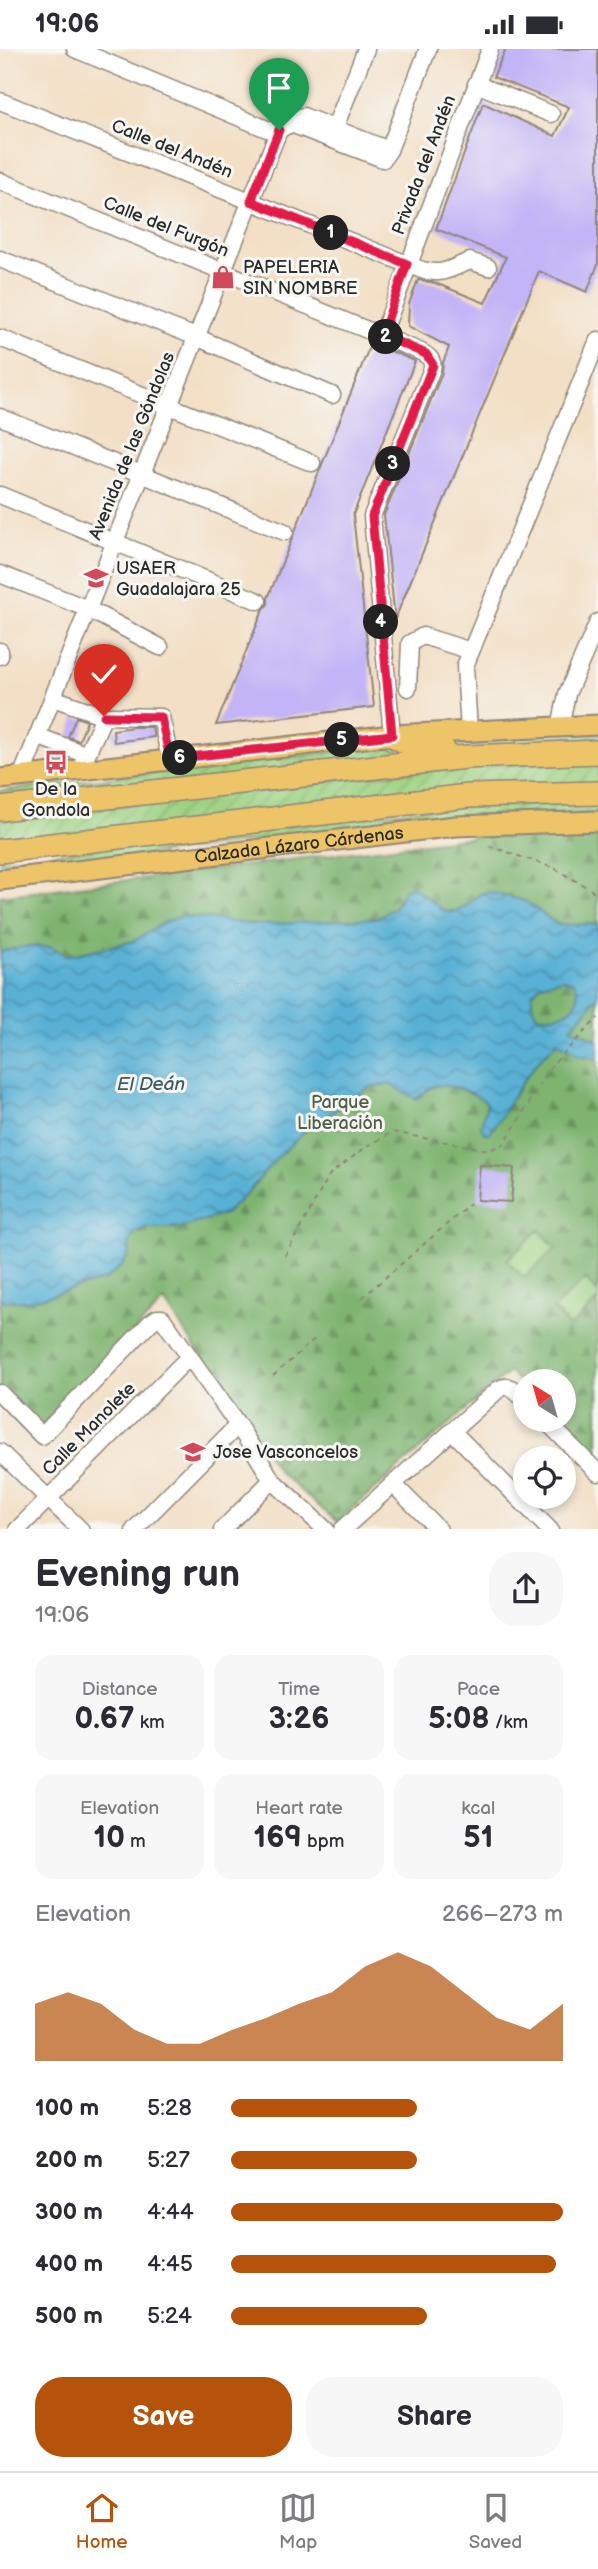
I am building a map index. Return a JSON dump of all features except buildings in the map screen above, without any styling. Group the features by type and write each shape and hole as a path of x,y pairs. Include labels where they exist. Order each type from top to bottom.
{"highway":[{"path":"392,735 414,746 509,755"},
{"path":"0,809 408,762 598,752"},
{"name":"Calzada Lázaro Cárdenas","path":"0,851 468,796 598,793"}],"main road":[{"path":"0,779 21,777 84,762 170,759 392,735 598,725"},
{"name":"Calzada Lázaro Cárdenas","path":"0,880 456,826 598,821"}],"street":[{"path":"75,49 267,129 285,127 303,116 381,159 387,153 428,49"},
{"path":"332,133 366,49"},
{"name":"Privada del Andén","path":"382,335 490,49"},
{"path":"476,84 551,114"},
{"name":"Calle del Andén","path":"0,101 435,274 470,261 488,267"},
{"name":"Avenida de las Góndolas","path":"21,777 251,201 285,127"},
{"name":"Calle del Furgón","path":"0,181 382,335 419,351 432,361 432,369 372,516 392,735"},
{"path":"0,259 196,337 332,395"},
{"path":"0,338 312,463"},
{"path":"469,731 465,666 598,340"},
{"path":"0,417 285,532"},
{"path":"0,495 258,601"},
{"path":"0,574 88,609 160,647"},
{"path":"560,727 567,694 591,657 598,622"},
{"path":"408,688 410,643 423,636 471,651"},
{"path":"53,698 104,716 161,717 170,759"},
{"path":"37,736 84,762 104,716"},
{"path":"0,1392 42,1436 157,1318 165,1321 272,1480 326,1529"},
{"name":"Calle Manolete","path":"17,1529 189,1357"},
{"path":"342,1529 499,1389 506,1386 513,1392"},
{"path":"134,1529 237,1425"},
{"path":"452,1431 550,1529"},
{"path":"557,1432 598,1473"},
{"path":"0,1452 81,1529"},
{"path":"222,1529 272,1480"},
{"path":"393,1483 439,1529"}],"path":[{"path":"489,846 554,868 598,894"},
{"path":"285,1255 330,1174 366,1147 392,1132 489,1150 503,1144 552,1065 598,1019"},
{"path":"362,1298 470,1204"},
{"path":"273,1376 318,1336"}],"green space":[{"path":"598,734 598,747 503,749 422,740"},
{"path":"382,746 418,756 0,805 0,791"},
{"path":"598,761 598,786 0,844 0,820 443,767"},
{"path":"598,803 598,814 451,817 0,873 0,860 448,806"},
{"name":"Parque Liberación","path":"598,831 598,1457 572,1432 576,1432 576,1369 513,1369 513,1376 509,1372 337,1522 279,1472 164,1301 40,1428 0,1389 0,896 481,836"},
{"path":"539,1230 556,1248 524,1278 507,1260"},
{"path":"585,1279 598,1293 598,1300 570,1327 553,1309"}],"water":[{"name":"El Deán","path":"412,886 444,911 453,912 468,905 479,894 489,892 525,901 558,925 598,924 598,997 571,1028 598,1040 598,1059 579,1055 558,1042 528,1074 490,1133 484,1133 481,1125 487,1104 463,1090 440,1085 427,1090 416,1099 389,1084 371,1087 305,1131 225,1214 180,1228 148,1228 136,1232 130,1241 129,1254 123,1265 105,1280 29,1301 0,1301 0,952 28,946 52,947 66,955 76,954 134,941 167,921 185,916 258,925 377,918 395,907 403,891","holes":["564,979 574,982 577,999 569,1010 554,1016 537,1015 532,1006 532,994 541,984"]}],"place":[{"name":"PAPELERIA SIN NOMBRE","path":"223,277"},
{"name":"USAER Guadalajara 25","path":"96,578"},
{"name":"De la Gondola","path":"56,762"},
{"name":"Jose Vasconcelos","path":"193,1452"}],"route":[{"path":"104,716 161,717 170,759 392,735 372,516 433,365 426,354 382,335 407,264 251,201 279,130"}]}
